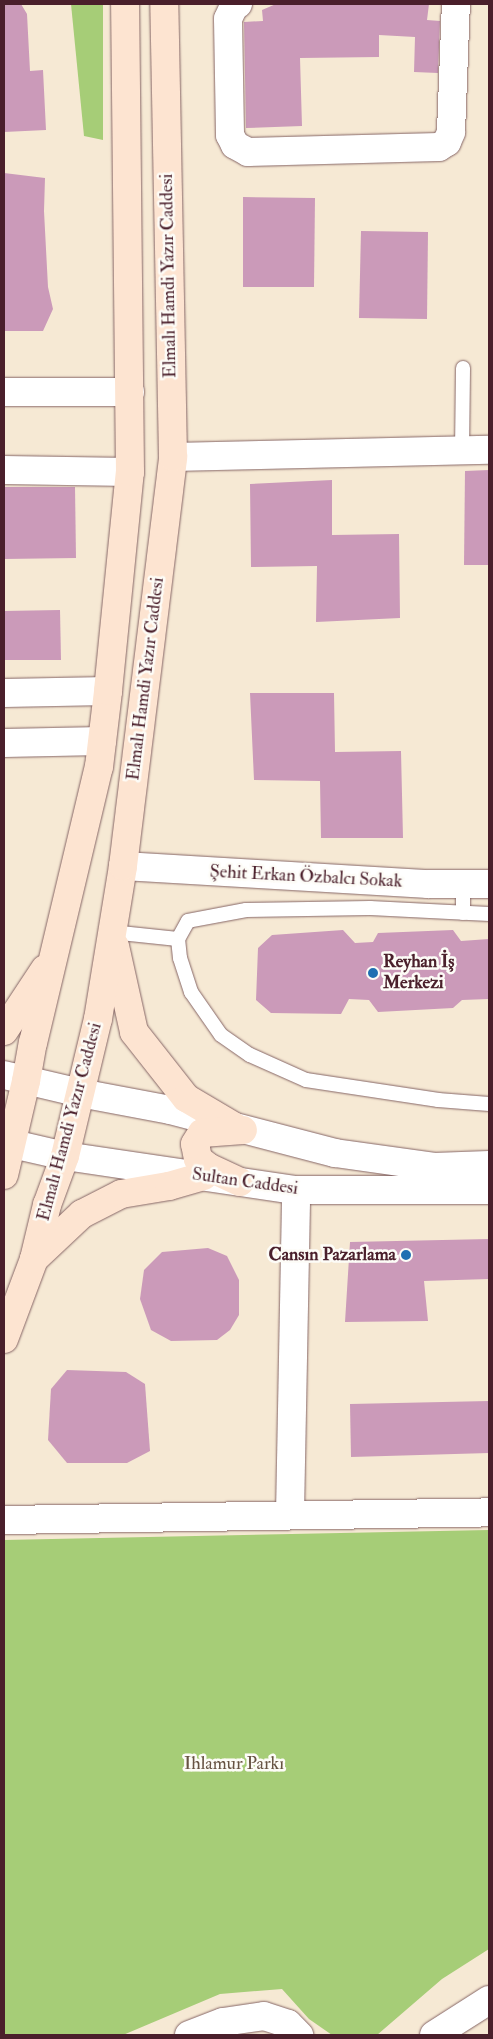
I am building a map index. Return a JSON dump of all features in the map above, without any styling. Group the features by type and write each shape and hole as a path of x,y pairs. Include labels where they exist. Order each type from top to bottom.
{"main road":[{"name":"Elmalı Hamdi Yazır Caddesi","path":"4,1175 15,1078 33,1043 56,951 99,767 108,691 130,472 125,4"},
{"name":"Elmalı Hamdi Yazır Caddesi","path":"4,1340 34,1259 47,1205 65,1156 98,1019 123,866 173,457 164,4"},
{"path":"112,932 134,1032 186,1098 241,1128"},
{"path":"4,1032 56,951"},
{"path":"240,1182 208,1168 198,1159 195,1144 202,1133 241,1128"},
{"path":"34,1259 82,1214 121,1194 170,1186 204,1176"}],"street":[{"path":"238,4 234,6 228,19 230,134 235,145 248,152 439,147 447,142 450,132 456,4"},
{"path":"4,392 130,392"},
{"path":"173,457 489,450"},
{"path":"4,470 130,472"},
{"path":"4,693 108,691"},
{"path":"4,743 102,741"},
{"name":"Şehit Erkan Özbalcı Sokak","path":"123,866 428,884 476,884"},
{"path":"15,1078 80,1093 170,1110 335,1153 434,1166 489,1165"},
{"name":"Sultan Caddesi","path":"8,1144 65,1156 296,1190 489,1190"},
{"path":"290,1514 296,1190"},
{"path":"4,1520 489,1512"},
{"path":"434,2035 489,2000"},
{"path":"190,2035 223,2022 264,2016 288,2024 299,2035"}],"lane":[{"path":"462,368 462,451"},
{"path":"463,913 476,884"},
{"path":"489,914 370,908 246,910 188,922 178,939 180,958 191,992 221,1035 250,1055 306,1080 438,1100 489,1104"},
{"path":"112,932 178,939"}],"green space":[{"path":"71,4 103,4 103,140 84,136"},
{"name":"Ihlamur Parkı","path":"489,1530 489,1949 442,1979 377,2035 332,2035 309,2019 282,1989 220,1994 123,2035 4,2035 4,1540"}],"building":[{"path":"4,4 21,4 27,14 30,71 43,70 46,130 4,132"},
{"path":"276,4 429,4 427,20 440,21 438,73 414,72 415,37 379,35 379,57 300,58 302,126 246,128 244,22 263,21 262,10"},
{"path":"4,173 45,178 44,211 48,287 53,309 43,331 4,331"},
{"path":"243,197 315,198 314,287 243,287"},
{"path":"361,231 428,232 427,319 359,318"},
{"path":"489,470 489,565 464,565 465,471"},
{"path":"332,480 332,535 399,534 400,618 316,622 317,566 251,567 250,484"},
{"path":"4,487 75,487 76,558 4,559"},
{"path":"60,610 61,660 4,660 4,611"},
{"path":"250,693 334,693 335,752 401,751 403,838 321,838 320,781 254,780"},
{"name":"Reyhan İş Merkezi","path":"343,930 355,943 373,942 378,933 453,930 461,941 489,939 489,999 462,1000 453,1008 378,1012 369,1000 349,999 341,1014 271,1013 256,1000 258,948 272,935"},
{"path":"489,1239 489,1279 424,1281 428,1321 345,1322 350,1242"},
{"path":"208,1248 227,1256 239,1280 239,1315 230,1330 217,1340 171,1341 151,1330 140,1299 144,1270 162,1252"},
{"path":"67,1370 126,1372 145,1384 150,1451 127,1463 67,1463 48,1440 51,1389"},
{"path":"489,1401 489,1453 351,1457 350,1404"}],"place":[{"name":"Reyhan İş Merkezi","path":"373,973"},
{"name":"Cansın Pazarlama","path":"406,1255"}]}
